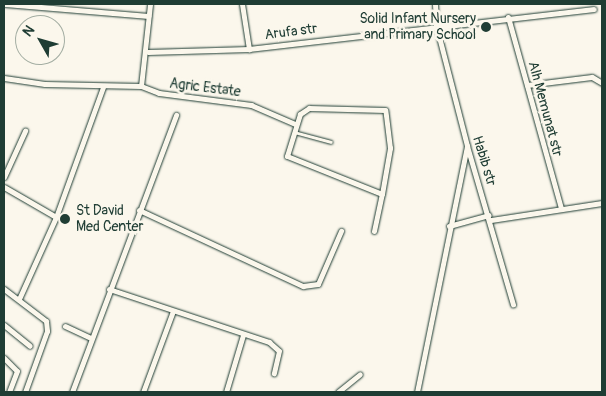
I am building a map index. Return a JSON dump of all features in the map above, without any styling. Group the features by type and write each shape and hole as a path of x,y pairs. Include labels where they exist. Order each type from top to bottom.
{"street":[{"path":"5,4 150,16"},
{"path":"141,86 148,52 150,4"},
{"path":"242,4 248,49"},
{"name":"Habib str","path":"435,4 436,25 467,146 490,217 513,304"},
{"path":"436,25 508,16 594,9"},
{"name":"Alh Memunat str","path":"508,16 561,208"},
{"name":"Arufa str","path":"148,52 248,49 436,25"},
{"path":"527,85 592,76 602,82"},
{"name":"Agric Estate","path":"4,78 103,87 141,86 158,93 251,105 295,124"},
{"path":"19,299 56,217 103,87"},
{"path":"374,231 382,194 390,148 385,110 309,108 295,124 286,156 294,162 382,194"},
{"path":"72,392 109,289 176,115"},
{"path":"4,176 25,131"},
{"path":"417,392 449,226 467,146"},
{"path":"4,187 56,217"},
{"path":"449,226 490,217 602,203"},
{"path":"139,210 303,286 318,284 341,231"},
{"path":"4,289 46,321 47,330 25,392"},
{"path":"109,289 275,345 279,351 274,373"},
{"path":"143,392 173,311"},
{"path":"4,324 30,346"},
{"path":"65,326 91,338"},
{"path":"226,392 243,335"},
{"path":"4,358 17,371 9,392"},
{"path":"338,392 360,374"}],"lane":[{"path":"292,131 331,142"}],"place":[{"name":"Solid Infant Nursery and Primary School","path":"486,27"},
{"name":"St David Med Center","path":"65,219"}]}
